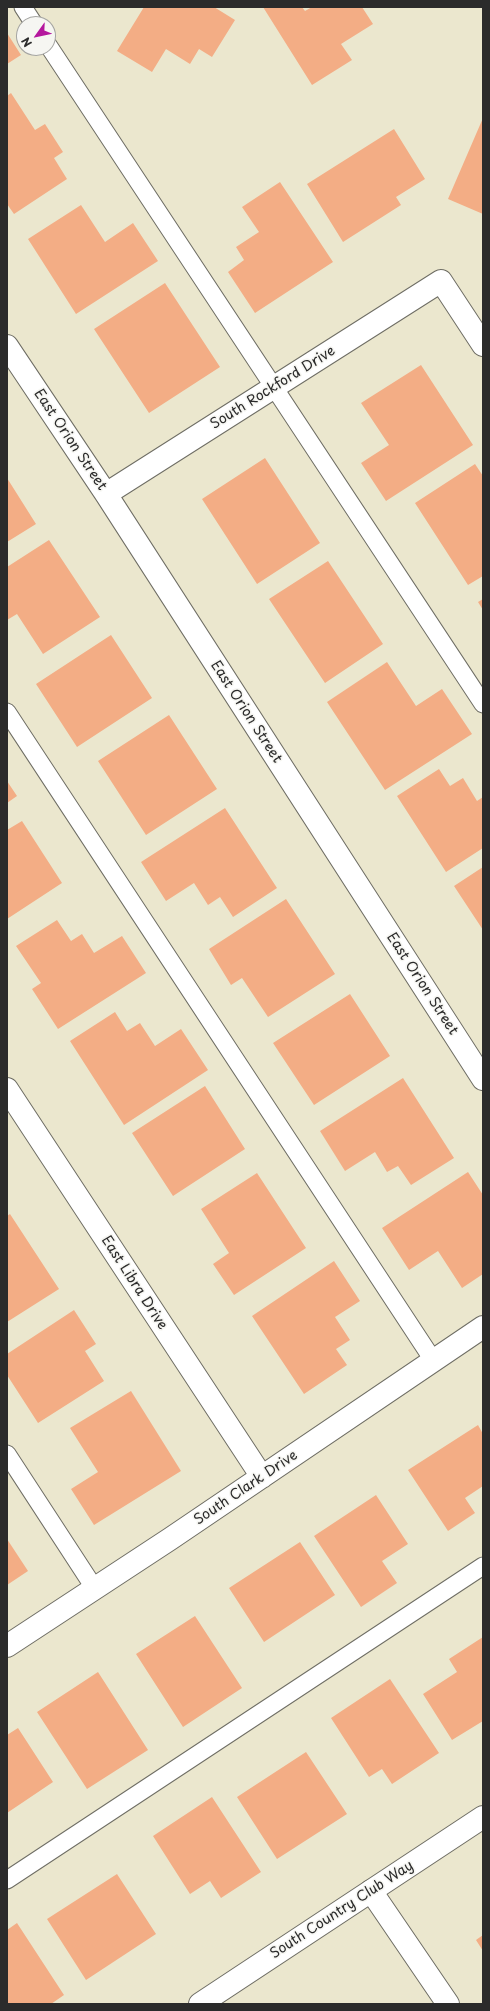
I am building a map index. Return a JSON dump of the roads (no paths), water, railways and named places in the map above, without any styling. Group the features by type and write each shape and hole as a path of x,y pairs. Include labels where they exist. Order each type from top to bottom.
{"street":[{"name":"South Rockford Drive","path":"106,494 441,281 483,345"},
{"name":"East Orion Street","path":"7,346 106,494 483,1079"},
{"name":"East Libra Drive","path":"7,1089 262,1477"},
{"name":"South Clark Drive","path":"7,1646 95,1589 483,1327"},
{"name":"South Country Club Way","path":"200,2004 483,1817"},
{"path":"371,1891 448,2004"}],"lane":[{"path":"23,7 29,16"},
{"path":"55,56 483,704"},
{"path":"7,712 434,1360"},
{"path":"7,1454 95,1589"},
{"path":"7,1880 483,1566"}]}
